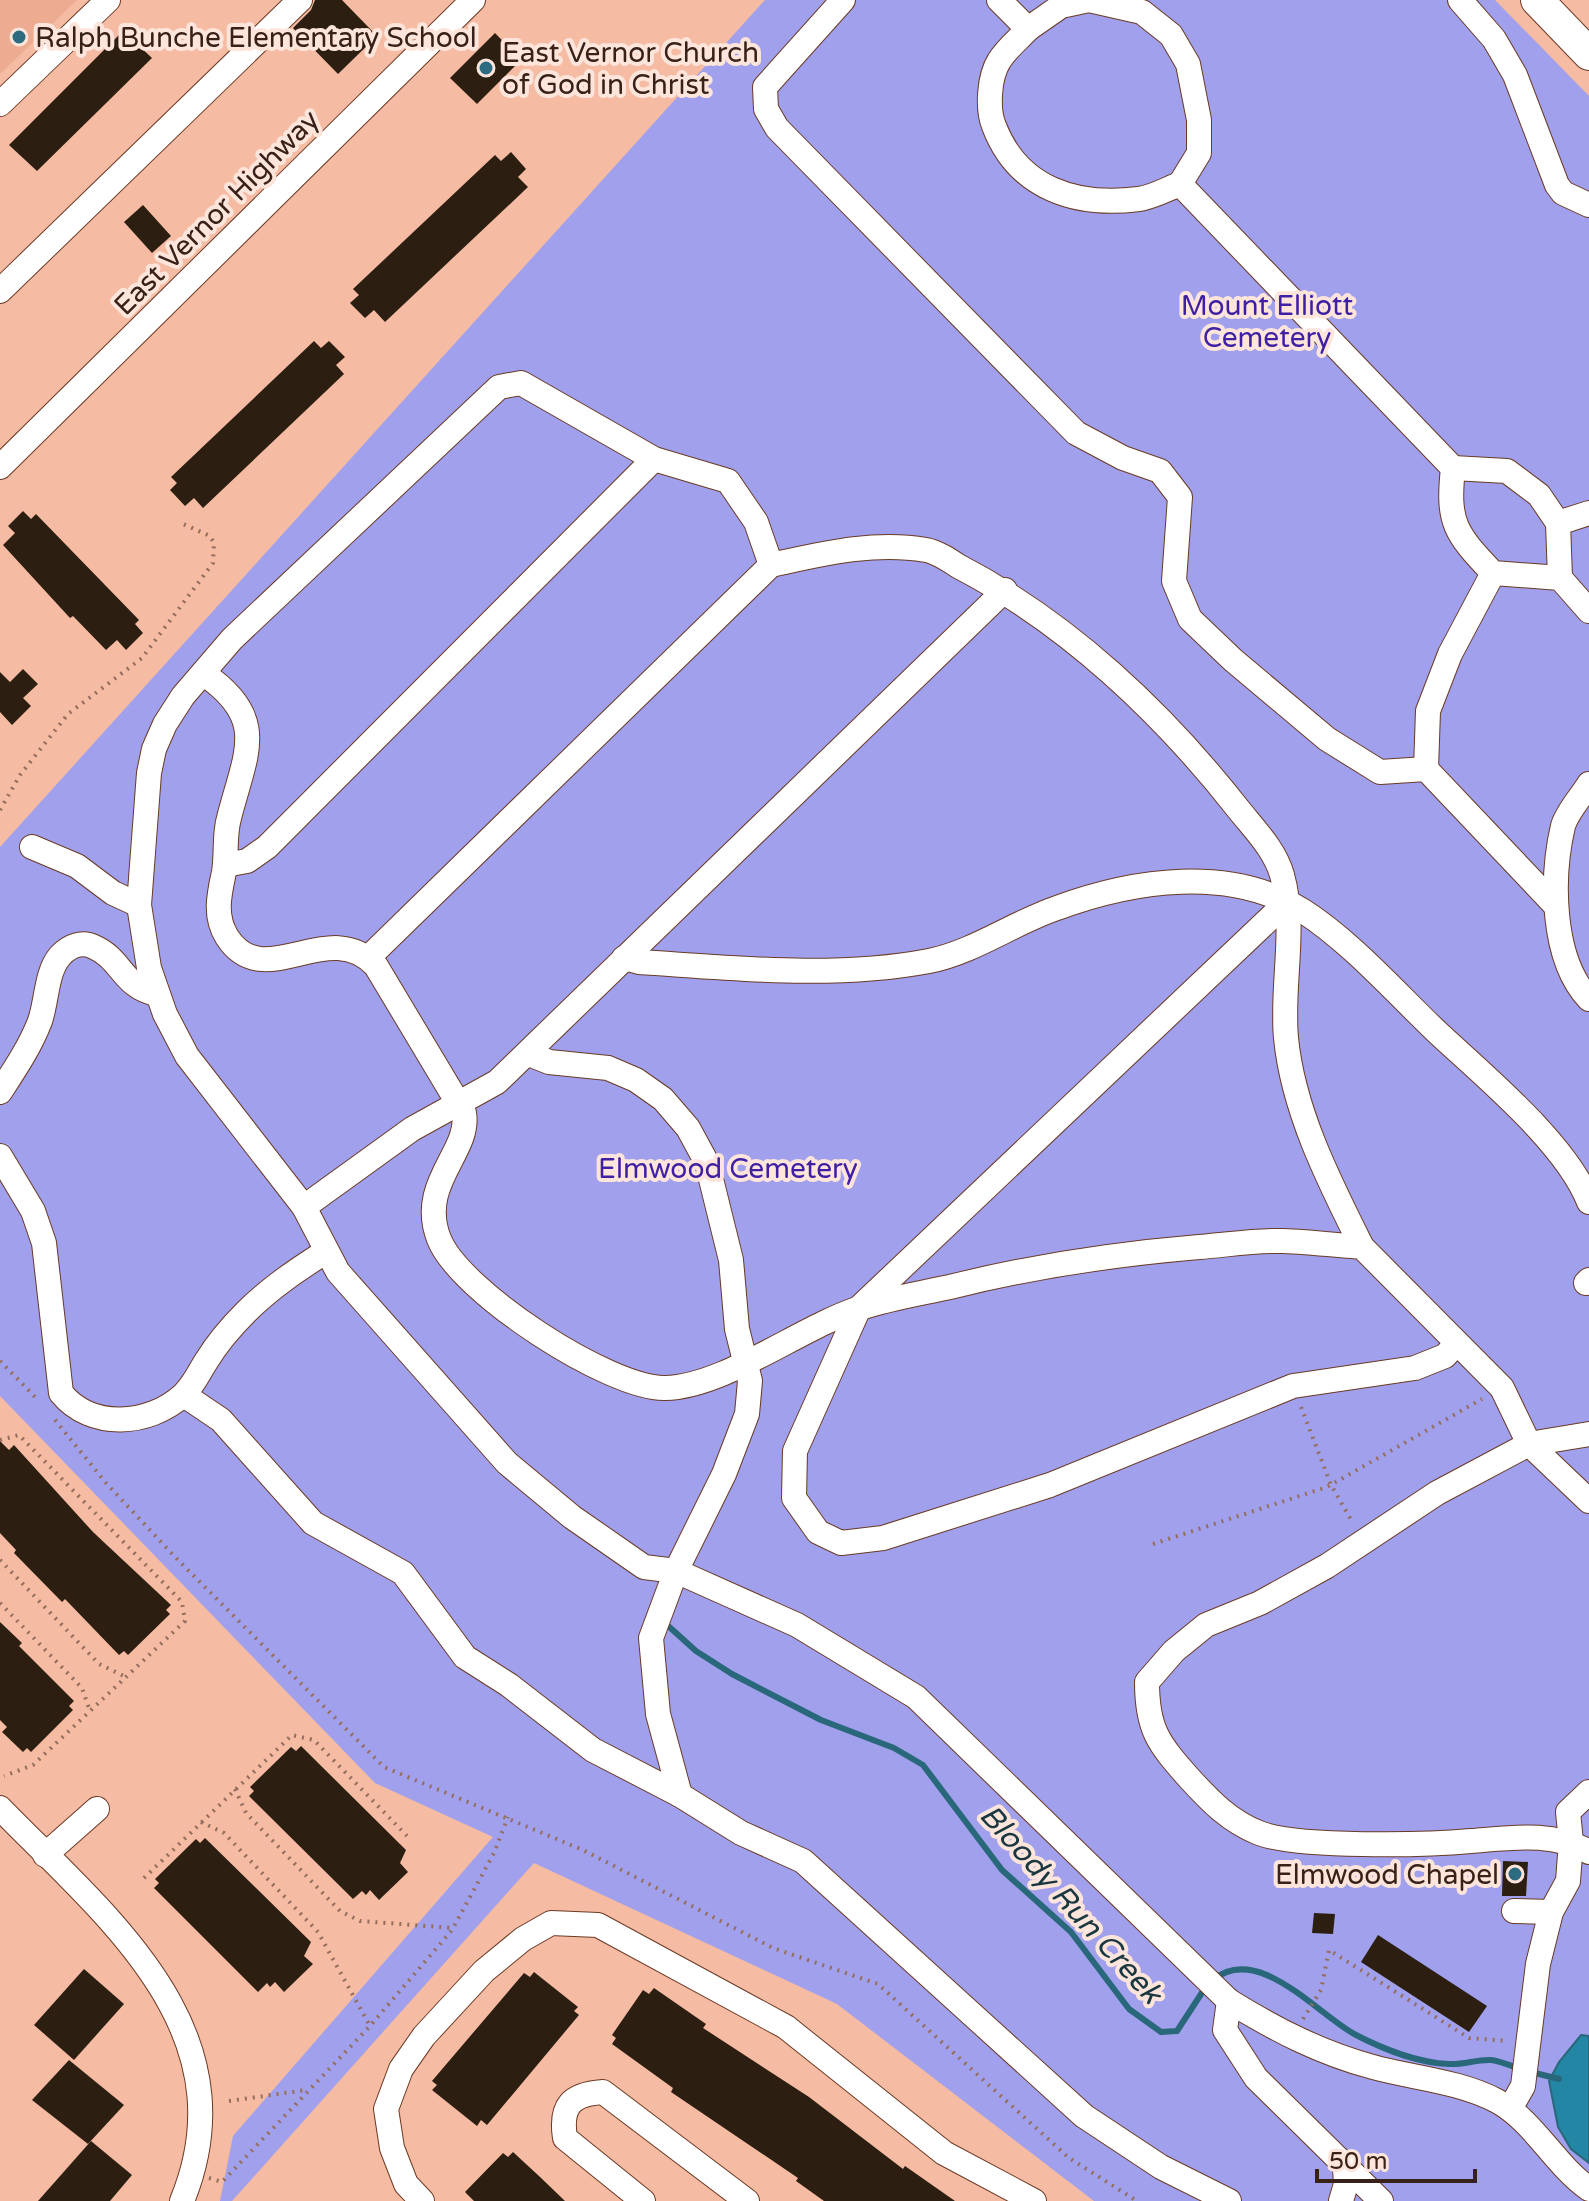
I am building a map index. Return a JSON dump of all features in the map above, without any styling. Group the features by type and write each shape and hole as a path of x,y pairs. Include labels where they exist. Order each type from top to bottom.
{"main road":[{"path":"1537,0 1586,46"}],"street":[{"path":"0,104 108,0"},
{"path":"0,291 300,0"},
{"name":"East Vernor Highway","path":"0,467 473,0"},
{"path":"843,0 765,87 766,109 777,128 1076,433 1123,458 1160,471 1180,497 1174,581 1190,619 1233,660 1327,739 1380,772 1426,769"},
{"path":"999,0 1028,29"},
{"path":"1089,0 1142,12 1171,35 1188,64 1199,120 1199,153 1180,184 1141,199 1104,199 1043,188 1026,175 1002,149 991,119 991,89 998,62 1028,29 1061,6 1089,0"},
{"path":"1460,0 1494,39 1515,75 1557,185 1563,193 1589,205"},
{"path":"1180,184 1453,468 1507,471 1539,495 1558,523 1560,578 1589,611"},
{"path":"771,565 756,522 728,481 654,459 521,383 499,387 232,639 174,710 154,749 143,823 139,905 149,968 157,994 187,1056 304,1207 338,1272 507,1463 572,1517 644,1567 676,1571 797,1625 916,1697 1216,1990 1319,2050 1377,2069 1464,2088 1510,2109 1563,2167 1589,2189"},
{"path":"225,865 247,861 267,847 654,459"},
{"path":"1453,468 1449,508 1467,545 1493,573 1560,578"},
{"path":"1558,523 1589,513"},
{"path":"368,958 771,565 848,548 928,550 1005,590 1091,654 1212,775 1271,851 1282,875 1287,902 1289,1057 1326,1173 1362,1247 1502,1388 1529,1444 1589,1501"},
{"path":"1493,573 1450,654 1428,711 1426,769 1555,905"},
{"path":"304,1207 412,1129 497,1082 529,1054 573,1005 1005,590"},
{"path":"204,674 233,696 243,713 248,734 243,776 227,822 219,921 229,939 243,953 273,959 335,946 350,947 368,958 464,1113 465,1128 441,1177 433,1213 446,1254 472,1283 553,1342 648,1387 681,1387 747,1361 859,1308 1105,1255 1280,1241 1362,1247"},
{"path":"1589,784 1563,824 1555,905 1564,953 1589,999"},
{"path":"32,847 77,866 113,893 139,905"},
{"path":"624,958 639,962 781,970 842,970 929,961 964,950 1055,908 1111,891 1157,883 1224,885 1287,902 1324,927 1485,1076 1563,1157 1580,1178 1589,1202"},
{"path":"1287,902 859,1308 795,1451 794,1498 818,1532 841,1543 883,1538 961,1516 1050,1485 1293,1386 1415,1368 1445,1356 1456,1344"},
{"path":"0,1092 31,1042 54,965 66,950 76,945 93,946 128,982 142,991 157,994"},
{"path":"529,1054 542,1061 592,1065 622,1073 651,1089 688,1128 707,1163 731,1260 737,1329 747,1361 749,1402 737,1445 676,1571 651,1638 658,1714 680,1795"},
{"path":"0,1156 40,1227 47,1259 61,1393 69,1403 89,1416 118,1420 155,1413 184,1395 217,1345 247,1311 325,1252"},
{"path":"184,1395 221,1420 313,1523 403,1573 465,1657 509,1685 593,1750 680,1795 741,1833 803,1861 1084,2116 1161,2167 1229,2201"},
{"path":"1580,1847 1519,1837 1411,1843 1292,1840 1263,1834 1215,1807 1160,1745 1147,1715 1147,1682 1174,1651 1206,1625 1260,1603 1364,1542 1437,1493 1529,1444 1589,1434"},
{"path":"1510,2109 1526,2065 1538,1964 1551,1912 1568,1881 1580,1847 1568,1812 1589,1792"},
{"path":"0,1808 131,1944 172,2002 184,2031 197,2094 198,2118 191,2172 182,2201"},
{"path":"45,1855 97,1809"},
{"path":"1514,1911 1551,1912"},
{"path":"422,2201 406,2184 392,2148 386,2109 401,2069 424,2036 484,1971 523,1939 551,1923 598,1925 786,2027 944,2153 1034,2201"},
{"path":"1216,1990 1225,2030 1256,2078 1345,2169 1381,2201"},
{"path":"643,2201 565,2138 564,2108 571,2099 603,2092 745,2200"},
{"path":"1341,2201 1346,2184 1345,2169"}],"path":[{"path":"0,810 28,763 68,714 142,658 213,563 214,543 210,536 181,523"},
{"path":"0,1361 41,1403"},
{"path":"1293,1386 1331,1485 1364,1542"},
{"path":"1153,1544 1331,1485 1502,1388"},
{"path":"50,1415 106,1483 176,1558 384,1767 583,1850 773,1948 878,1984 1069,2158 1137,2201"},
{"path":"0,1440 19,1435 182,1602 185,1621 33,1765 4,1776"},
{"path":"0,1560 99,1664 126,1677"},
{"path":"0,1603 82,1688 90,1711"},
{"path":"144,1878 292,1735 314,1740 409,1838"},
{"path":"235,1789 246,1813 340,1911 360,1921 453,1928"},
{"path":"191,2172 222,2182 370,2026 453,1928 494,1853 508,1817"},
{"path":"201,1822 224,1833 318,1932 370,2026"},
{"path":"1308,2008 1321,1990 1329,1950 1469,2038 1490,2037 1526,2065"},
{"path":"229,2101 309,2090"}],"shaded area":[{"name":"Ralph Bunche Elementary School","path":"0,0 77,0 0,74"},
{"path":"1581,2035 1589,2036 1589,2163 1571,2149 1558,2127 1549,2081 1559,2062"}],"green space":[{"name":"Elmwood Cemetery","path":"765,0 1495,0 1589,96 1589,2201 1094,2201 837,2004 534,1863 232,2201 220,2201 233,2136 493,1837 375,1783 0,1396 0,847"}],"building":[{"path":"315,0 342,0 377,36 338,74 293,28 311,10"},
{"path":"123,31 152,58 37,171 9,145"},
{"name":"East Vernor Church of God in Christ","path":"495,33 521,60 477,104 450,78"},
{"path":"511,152 526,169 518,177 528,187 385,322 374,310 365,318 350,303 359,295 353,289 495,155 501,161"},
{"path":"143,205 171,236 152,253 124,222"},
{"path":"314,341 321,348 329,341 345,357 336,365 344,374 203,508 194,498 185,506 170,490 177,483 171,477"},
{"path":"23,511 31,519 36,514 139,620 135,624 143,633 126,650 117,640 106,650 73,616 70,618 3,545 15,533 8,526"},
{"path":"23,669 38,684 23,698 31,706 12,725 0,712 0,672 10,682"},
{"path":"0,1441 9,1450 14,1445 93,1532 171,1605 166,1610 170,1614 128,1655 124,1651 119,1655 65,1599 62,1602 14,1553 16,1550 0,1533"},
{"path":"0,1622 22,1643 19,1646 74,1701 69,1706 73,1710 31,1752 27,1748 23,1752 2,1732 7,1727 0,1720"},
{"path":"301,1746 406,1850 400,1863 408,1872 379,1900 370,1890 366,1895 362,1891 353,1899 249,1796 254,1791 250,1787 291,1747 296,1751"},
{"path":"205,1838 311,1942 304,1956 313,1964 284,1992 275,1982 270,1987 267,1983 258,1992 154,1888 159,1883 155,1879 196,1839 200,1843"},
{"name":"Elmwood Chapel","path":"1503,1861 1528,1862 1526,1896 1502,1896"},
{"path":"1314,1913 1335,1914 1333,1934 1312,1933"},
{"path":"1378,1935 1487,2006 1469,2032 1361,1962"},
{"path":"84,1969 124,2004 74,2060 34,2025"},
{"path":"534,1972 578,2007 574,2011 579,2015 487,2125 481,2120 477,2126 432,2090 437,2085 432,2081 524,1973 530,1977"},
{"path":"654,1988 706,2024 703,2028 809,2097 903,2169 905,2166 955,2201 824,2201 796,2181 798,2178 671,2092 673,2088 612,2044 616,2038 612,2035 643,1990 649,1994"},
{"path":"69,2060 124,2105 88,2144 32,2100"},
{"path":"91,2141 132,2175 110,2201 38,2201"},
{"path":"513,2152 565,2201 474,2201 465,2192 503,2153 508,2157"}],"waterway":[{"name":"Bloody Run Creek","path":"666,1624 696,1651 732,1674 821,1720 894,1748 923,1765 1002,1870 1071,1932 1129,2009 1161,2032 1177,2031 1205,1988"},
{"name":"Bloody Run Creek","path":"1213,1980 1231,1971 1249,1970 1288,1986 1341,2026 1389,2050 1437,2063 1491,2060 1520,2069"},
{"name":"Bloody Run Creek","path":"1531,2072 1559,2079"}],"place":[{"name":"Ralph Bunche Elementary School","path":"19,37"},
{"name":"East Vernor Church of God in Christ","path":"486,68"},
{"name":"Elmwood Chapel","path":"1515,1874"}],"park label":[{"name":"Mount Elliott Cemetery","path":"1267,321"}]}
